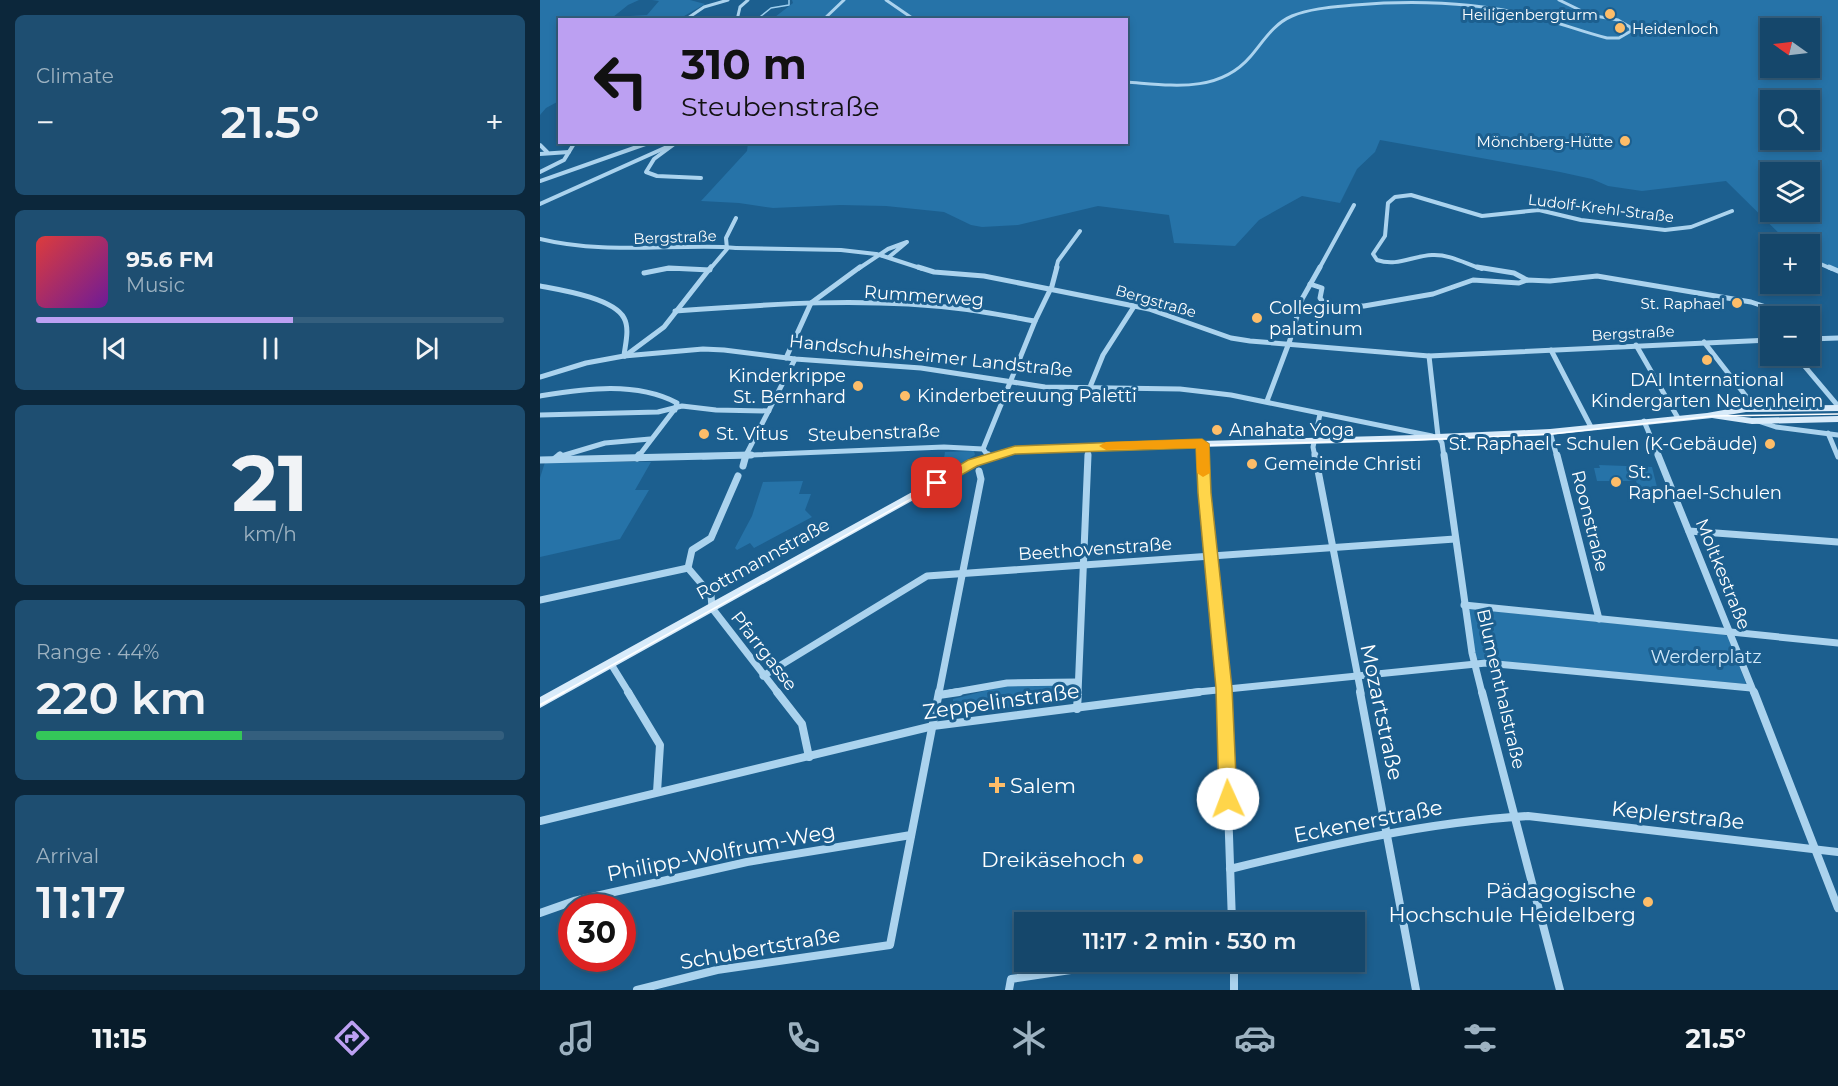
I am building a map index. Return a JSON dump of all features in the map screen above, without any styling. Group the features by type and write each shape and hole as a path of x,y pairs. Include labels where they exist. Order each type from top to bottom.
{"main road":[{"name":"Handschuhsheimer Landstraße","path":"1438,438 1550,432 1756,409 1838,407"},
{"name":"Handschuhsheimer Landstraße","path":"1707,416 1758,421 1838,419"},
{"path":"1088,447 1438,438"},
{"name":"Rottmannstraße","path":"540,703 967,466 986,453 1088,447"}],"street":[{"path":"688,18 704,8 728,0"},
{"path":"737,18 740,7 748,0"},
{"path":"825,18 844,0"},
{"path":"886,0 912,18"},
{"path":"1128,82 1196,85 1218,82 1244,65 1267,35 1284,20 1299,14 1344,6 1418,1 1462,3 1535,16 1604,38 1618,38 1631,31 1627,24 1587,14 1559,0"},
{"path":"540,172 564,160 574,144"},
{"path":"540,181 645,144"},
{"path":"540,204 673,144"},
{"path":"540,145 547,152"},
{"path":"669,146 648,165 647,173 660,177 701,178"},
{"path":"540,153 569,152"},
{"name":"Ludolf-Krehl-Straße","path":"1527,280 1522,275 1483,270 1444,256 1428,255 1391,264 1379,262 1373,254 1385,236 1388,203 1395,197 1411,195 1482,216 1539,210 1581,220 1665,230 1691,227 1722,213 1732,212"},
{"path":"1267,401 1289,344 1298,307 1354,205"},
{"path":"624,356 662,328 692,289 726,251 726,238 736,218"},
{"path":"986,453 1010,383 1050,289 1060,257 1080,231"},
{"name":"Bergstraße","path":"540,239 599,250 682,245 789,251 833,248 886,256 934,272 984,276 1135,305 1180,318 1231,338 1429,356 1760,340"},
{"path":"786,358 811,303 882,253 907,242 886,256"},
{"path":"1820,264 1838,271"},
{"path":"644,273 669,268 710,270"},
{"path":"1310,285 1322,288 1320,298 1326,304 1352,307 1405,300 1473,280 1519,283 1527,280 1550,281 1597,276 1660,285 1764,306"},
{"path":"540,286 596,301 618,311 625,320 624,356"},
{"name":"Rummerweg","path":"675,311 811,303 900,304 962,309 1035,321"},
{"path":"1090,387 1103,355 1135,305"},
{"path":"1820,339 1838,338"},
{"path":"1704,342 1756,409"},
{"path":"1636,345 1678,418"},
{"name":"Handschuhsheimer Landstraße","path":"540,376 624,356 703,349 795,359 921,368 969,374 1010,383 1179,389 1231,394 1438,438"},
{"path":"1551,350 1591,427"},
{"name":"Blumenthalstraße","path":"1429,356 1438,438 1442,443 1474,663 1560,990"},
{"path":"743,466 746,454 795,359"},
{"path":"1804,366 1838,407"},
{"path":"540,396 592,389 626,390 673,400 677,403 675,410"},
{"path":"637,458 675,410 682,406 716,410 769,411"},
{"path":"540,414 675,410"},
{"path":"1312,441 1320,414"},
{"name":"Moltkestraße","path":"1644,421 1730,632 1838,908"},
{"path":"1758,421 1776,427 1838,435"},
{"name":"Roonstraße","path":"1550,432 1599,619"},
{"path":"1828,433 1838,457"},
{"path":"555,460 561,454 618,439 650,439"},
{"name":"Mozartstraße","path":"1312,441 1355,673 1389,832 1416,990"},
{"path":"1202,444 1224,688 1232,912"},
{"name":"Steubenstraße","path":"540,460 944,447 986,453"},
{"path":"1077,709 1088,447"},
{"path":"911,835 981,479 979,471"},
{"path":"540,600 688,568 692,550 711,538 738,476"},
{"path":"1689,531 1838,542"},
{"name":"Beethovenstraße","path":"763,676 927,576 1455,538"},
{"name":"Pfarrgasse","path":"688,568 711,595 712,608 802,724 809,757"},
{"path":"1464,605 1838,643"},
{"path":"1474,663 1751,688"},
{"name":"Zeppelinstraße","path":"540,821 933,726 1224,688 1355,673 1474,663"},
{"path":"611,664 660,745 657,792"},
{"name":"Zeppelinstraße","path":"939,695 1007,683 1077,682"},
{"name":"Keplerstraße","path":"1514,816 1838,852"},
{"name":"Eckenerstraße","path":"1230,869 1389,832 1514,816"},
{"name":"Philipp-Wolfrum-Weg","path":"540,913 574,900 747,862 911,835"},
{"name":"Schubertstraße","path":"637,990 717,970 890,945 911,835"},
{"path":"1009,990 1011,979 1058,972"},
{"path":"1234,972 1234,990"}],"green space":[{"path":"540,0 639,0 628,5 613,17 647,15 659,1 652,0 690,0 705,4 681,18 558,18 558,102 546,108 540,115"},
{"path":"792,0 1838,0 1838,271 1820,264 1820,234 1780,234 1768,222 1820,222 1820,162 1760,162 1760,214 1726,181 1642,191 1608,186 1592,179 1560,172 1380,140 1375,152 1357,169 1340,203 1302,196 1259,220 1235,246 1174,243 1169,215 1098,206 1018,225 982,227 971,225 944,212 886,206 840,205 773,208 701,201 747,151 748,144 1128,144 1128,18 775,17 793,3"},
{"path":"974,451 975,455 949,470 946,469 945,452"},
{"path":"545,462 651,462 635,490 649,490 620,539 540,557 540,478"},
{"path":"1599,465 1652,467 1659,495 1641,494 1636,481 1597,481 1594,468 1600,468"},
{"path":"803,481 799,494 811,494 805,510 812,517 754,548 750,543 737,550 735,548 752,516 763,482"},
{"name":"Werderplatz","path":"1468,610 1721,634 1728,636 1746,684 1476,659"},
{"path":"1008,685 1072,685 1070,700 966,713 966,709 953,711 953,699"}],"waterway":[{"path":"758,18 771,8 789,5 789,0"}],"tram line":[{"path":"562,693 972,465 1000,455 1026,450 1551,434 1713,416 1838,414"},
{"path":"540,705 564,692"}],"slow traffic":[{"path":"1106,446 1202,444 1203,473"}],"place":[{"name":"Heiligenbergturm","path":"1610,14"},
{"name":"Heidenloch","path":"1620,28"},
{"name":"Mönchberg-Hütte","path":"1625,141"},
{"name":"St. Raphael","path":"1737,303"},
{"name":"Collegium palatinum","path":"1257,318"},
{"name":"DAI International Kindergarten Neuenheim","path":"1707,360"},
{"name":"Kinderkrippe St. Bernhard","path":"858,386"},
{"name":"Kinderbetreuung Paletti","path":"905,396"},
{"name":"Anahata Yoga","path":"1217,430"},
{"name":"St. Vitus","path":"704,434"},
{"name":"St. Raphael - Schulen (K-Gebäude)","path":"1770,444"},
{"name":"Gemeinde Christi","path":"1252,464"},
{"name":"St. Raphael-Schulen","path":"1616,482"},
{"name":"Salem","path":"997,785"},
{"name":"Dreikäsehoch","path":"1138,859"},
{"name":"Pädagogische Hochschule Heidelberg","path":"1648,902"}],"route":[{"path":"937,483 972,463 1015,450 1202,444 1204,493 1224,688 1228,799"}]}
